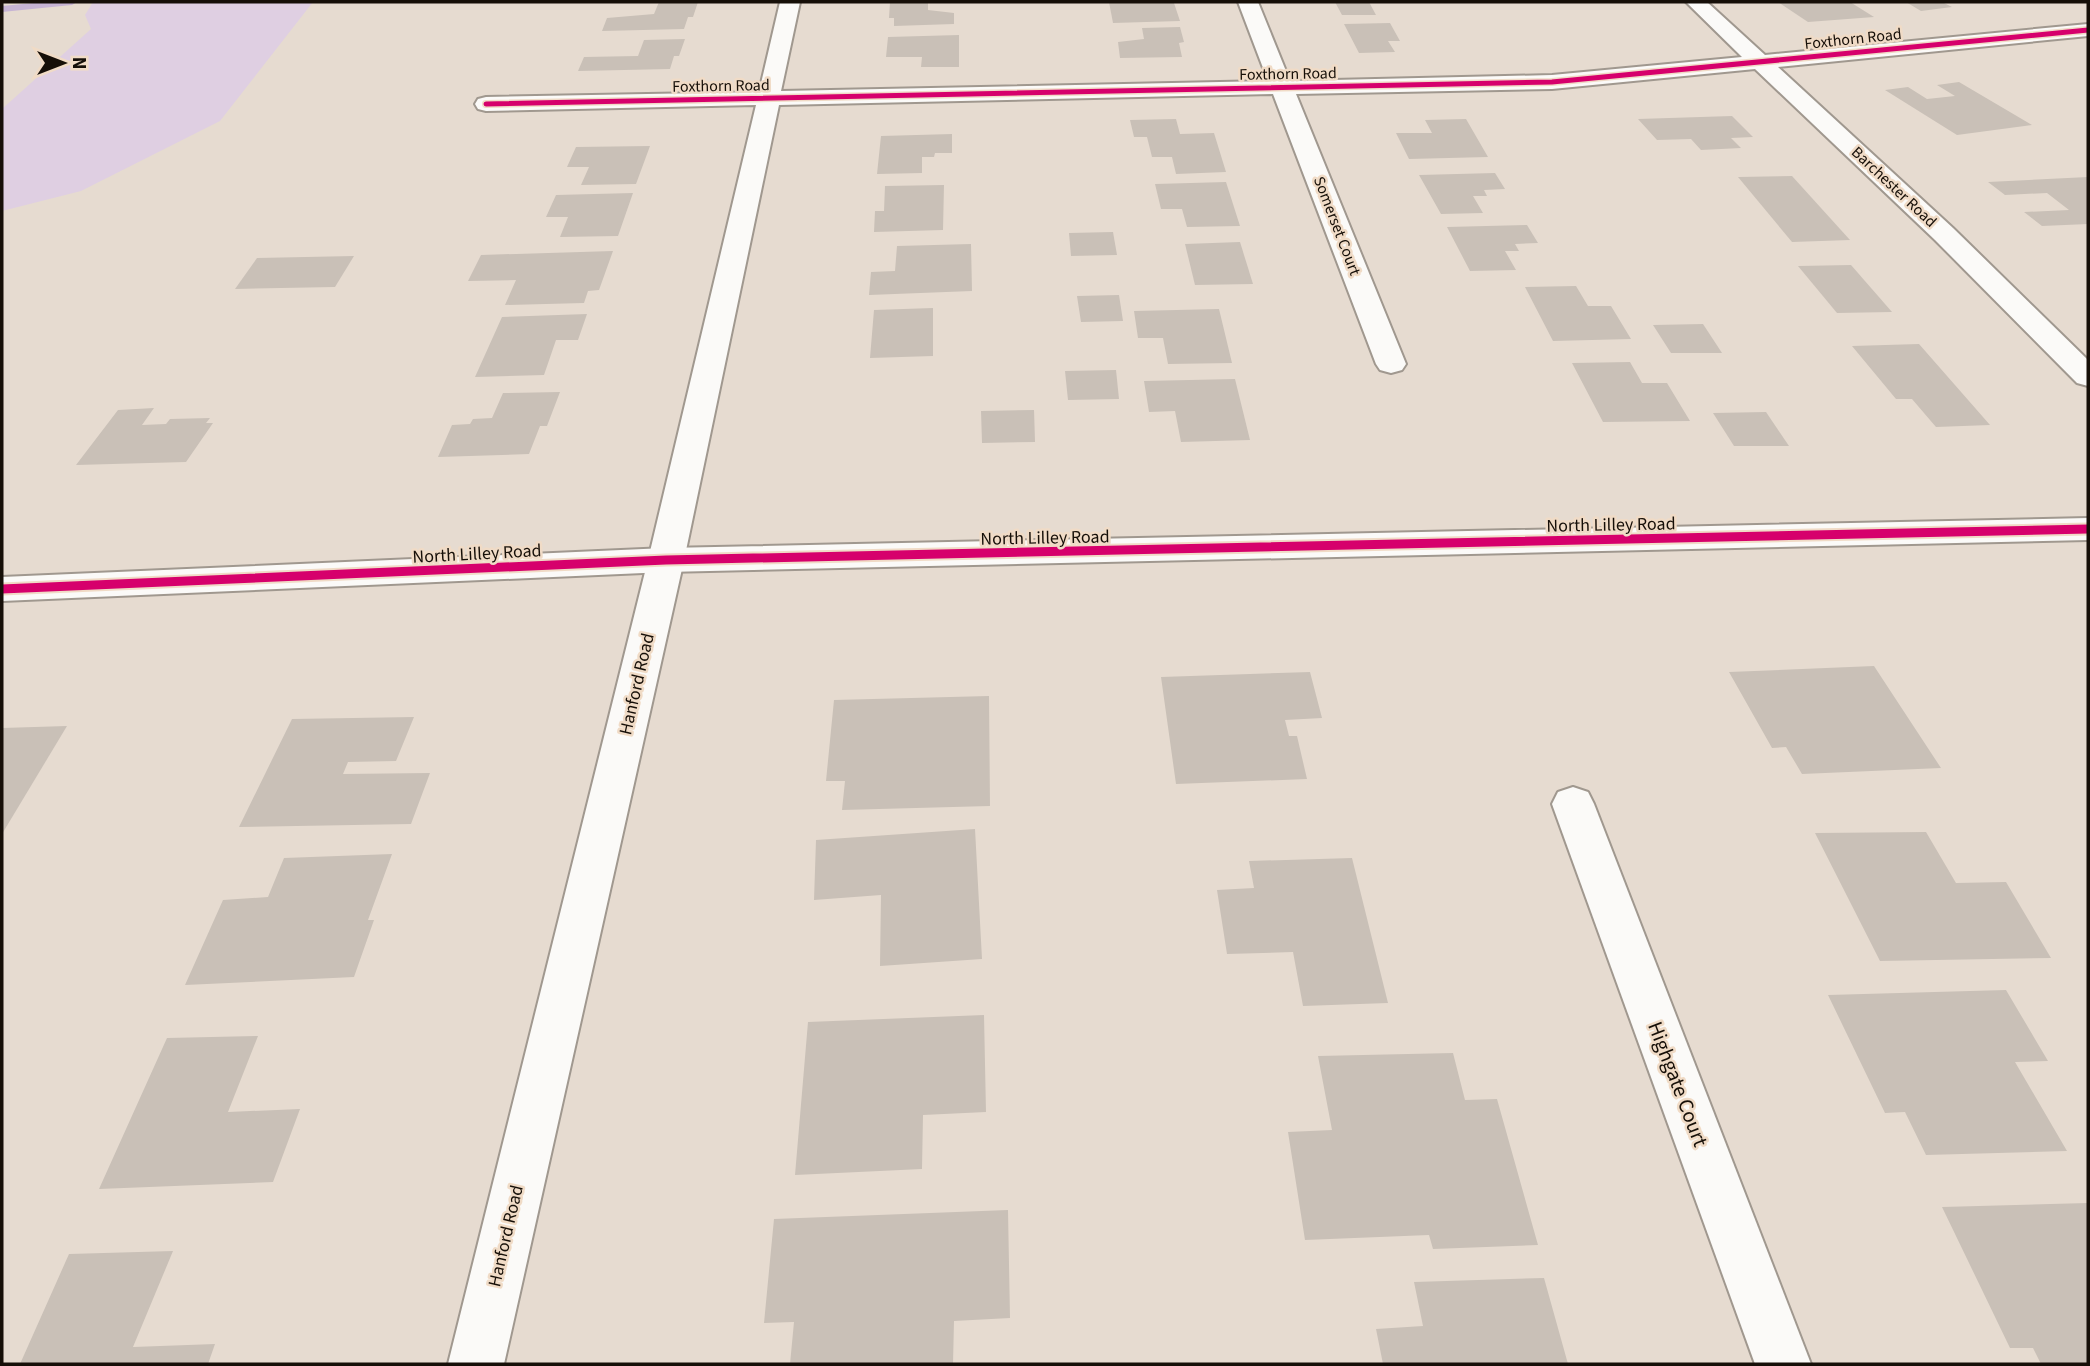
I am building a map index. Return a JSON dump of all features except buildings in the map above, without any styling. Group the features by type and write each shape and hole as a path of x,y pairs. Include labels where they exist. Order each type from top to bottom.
{"street":[{"name":"Hanford Road","path":"476,1364 666,561 790,2"},
{"name":"Somerset Court","path":"1248,2 1391,364"},
{"name":"Barchester Road","path":"1696,2 1944,234 2088,377"},
{"name":"Foxthorn Road","path":"486,104 1552,82 2088,30"},
{"name":"North Lilley Road","path":"2,589 666,561 2088,529"},
{"name":"Highgate Court","path":"1573,804 1783,1364"}],"shaded area":[{"path":"93,2 313,2 220,121 81,191 2,211 2,109 91,29 85,15"}],"waterway":[{"path":"2,9 72,2"}],"cycle path":[{"path":"486,104 1552,82 2088,30"},
{"path":"2,589 666,560 2088,529"}]}
